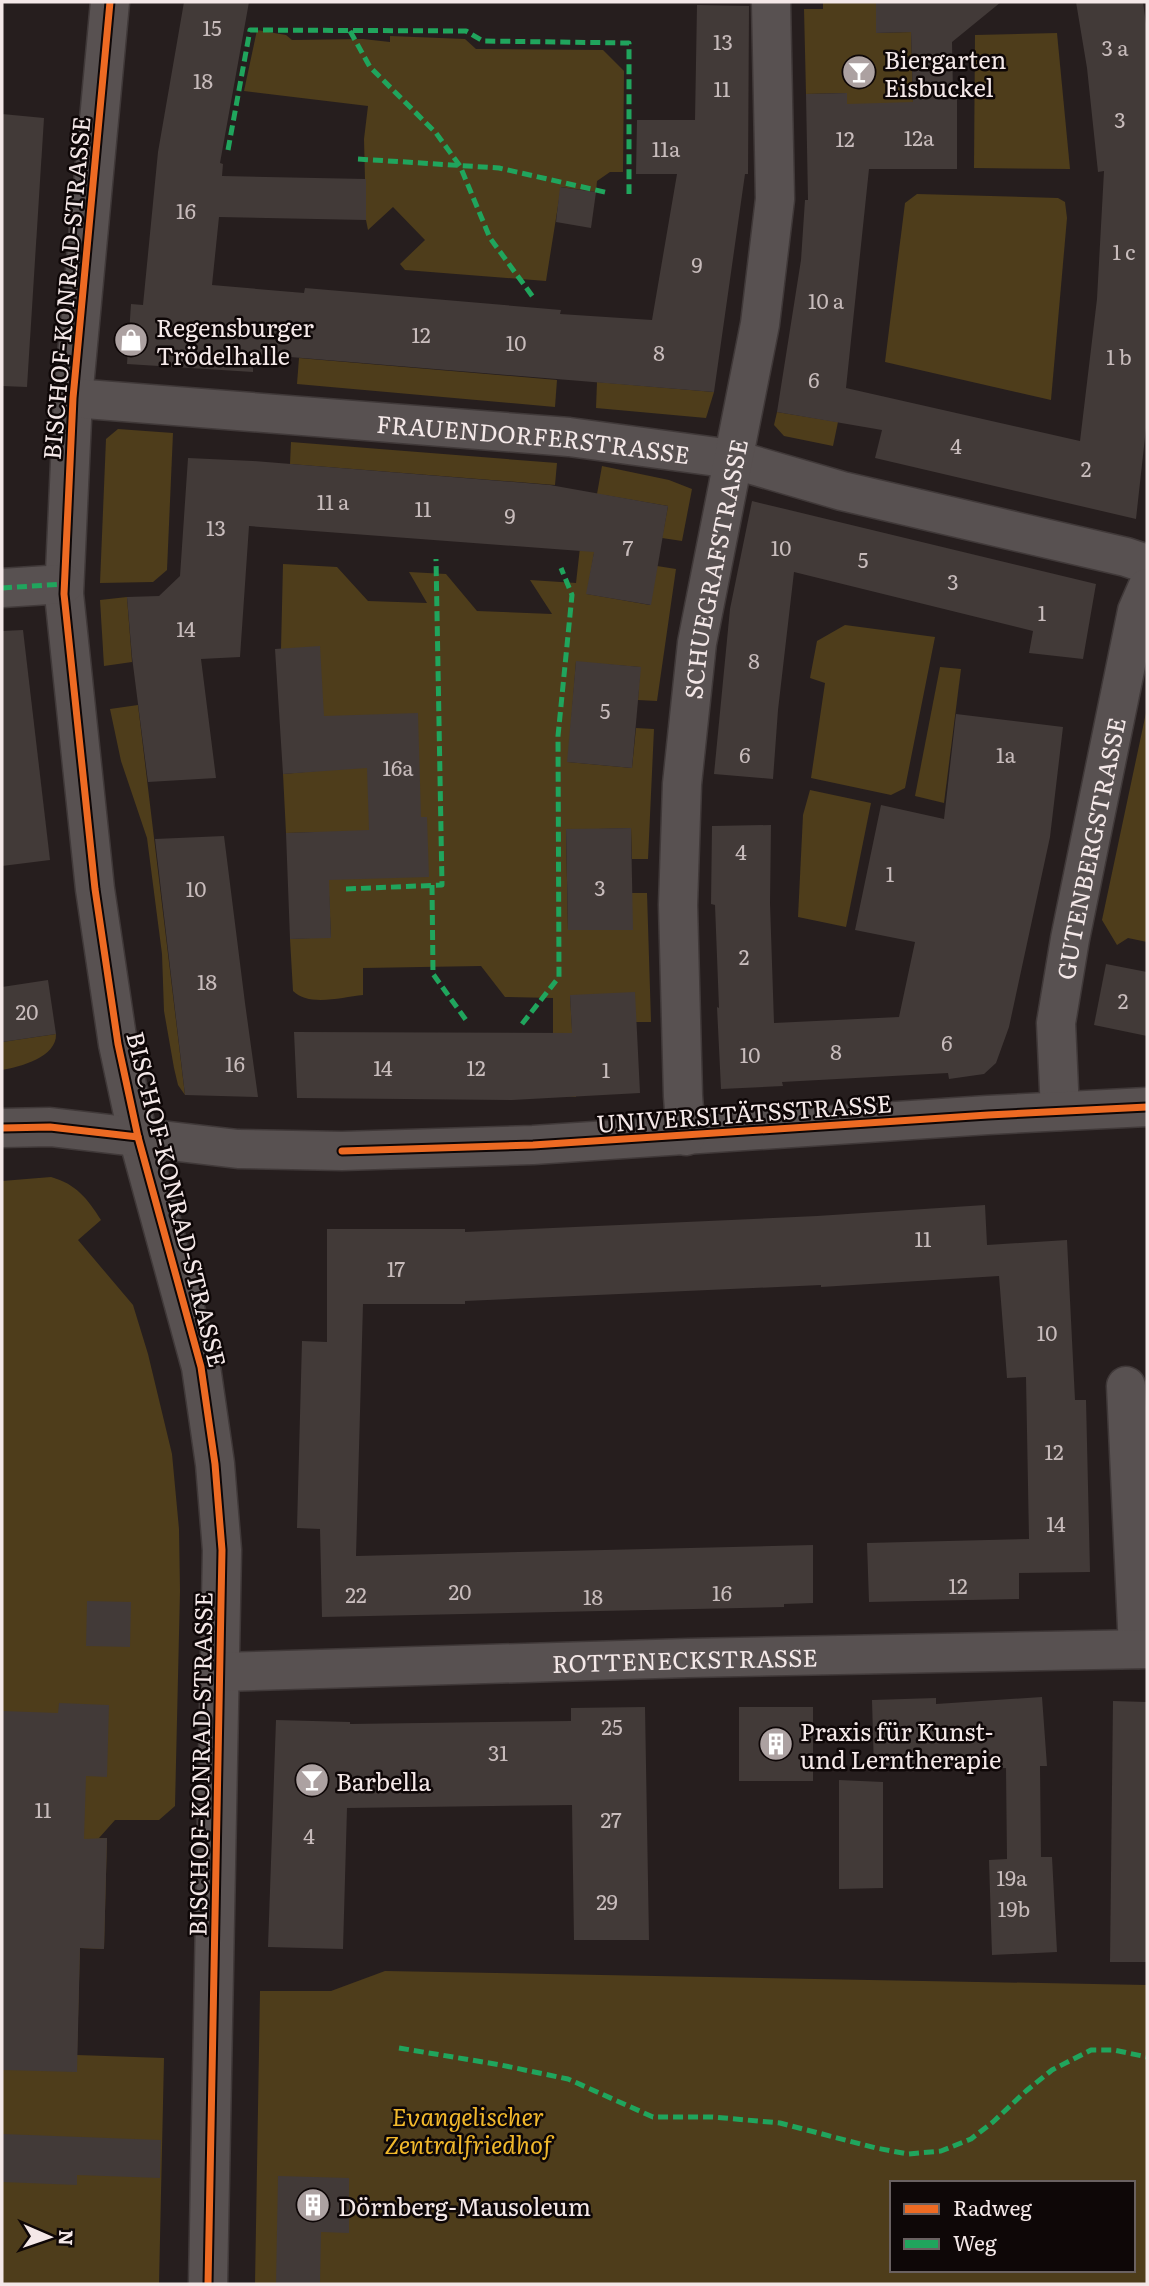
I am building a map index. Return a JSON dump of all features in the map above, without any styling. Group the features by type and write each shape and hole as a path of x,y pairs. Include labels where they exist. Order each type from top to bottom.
{"street":[{"name":"BISCHOF-KONRAD-STRASSE","path":"110,2 73,398 64,584 95,890 118,1044 138,1137 201,1367 215,1464 222,1550 208,2284"},
{"name":"SCHUEGRAFSTRASSE","path":"686,1136 678,905 682,784 697,643 760,324 775,199 771,2"},
{"name":"FRAUENDORFERSTRASSE","path":"73,398 569,437 732,458 842,491 1147,564"},
{"path":"2,588 64,584"},
{"name":"GUTENBERGSTRASSE","path":"1060,1111 1056,1023 1069,939 1137,611 1147,589"},
{"name":"UNIVERSITÄTSSTRASSE","path":"2,1128 50,1127 237,1149 342,1151 686,1136 1147,1107"},
{"path":"1126,1387 1143,1649"},
{"name":"ROTTENECKSTRASSE","path":"220,1672 688,1658 1143,1649"}],"green space":[{"name":"Biergarten Eisbuckel","path":"823,2 876,2 876,33 911,32 913,103 847,105 846,93 806,94 804,9 823,9"},
{"path":"257,30 286,35 292,40 363,39 390,42 390,36 465,39 476,49 603,50 624,71 623,172 610,172 597,181 596,192 561,187 546,281 405,270 400,264 425,240 393,207 368,230 364,139 368,106 244,91"},
{"path":"1057,33 1070,169 974,168 975,35"},
{"path":"917,194 1058,198 1065,202 1067,218 1051,400 885,362 905,203"},
{"path":"299,358 557,380 555,407 297,384"},
{"path":"597,382 714,392 706,418 596,408"},
{"path":"777,412 838,422 833,446 784,436 774,425"},
{"path":"118,429 173,433 167,570 153,582 100,583 106,439"},
{"path":"291,442 557,463 555,485 290,464"},
{"path":"602,466 669,480 692,489 682,541 662,538 668,506 604,495 587,594 650,605 657,566 676,569 657,701 638,700 640,667 576,662 568,762 632,768 636,728 654,729 648,859 632,859 631,828 566,830 568,930 632,929 632,893 647,893 651,1022 636,1022 570,995 576,1097 553,1095 553,998 505,997 481,966 363,968 363,995 336,999 308,999 293,991 290,939 331,937 326,832 286,833 283,774 327,770 281,649 283,564 337,567 368,601 427,603 409,572 446,574 477,611 552,614 530,580 576,583 586,494 597,494"},
{"path":"127,597 132,662 104,666 100,600"},
{"path":"845,625 935,637 905,788 891,795 811,778 825,683 810,678 817,641"},
{"path":"940,667 961,669 944,803 915,796"},
{"path":"138,705 185,1095 178,1085 164,1011 162,954 147,838 121,761 110,709"},
{"path":"1147,708 1147,942 1128,938 1117,945 1102,920"},
{"path":"810,790 871,803 846,927 798,917 803,815"},
{"path":"56,1034 51,1049 44,1055 2,1070 2,1042"},
{"path":"51,1177 80,1193 101,1220 78,1240 133,1305 148,1354 172,1454 179,1529 180,1591 175,1806 159,1820 115,1820 99,1838 107,1838 104,1949 80,1948 77,2055 164,2058 159,2284 2,2284 2,1181"},
{"name":"Evangelischer Zentralfriedhof","path":"385,1971 1147,1985 1147,2284 255,2284 260,1991 331,1991"}],"building":[{"path":"184,2 249,2 220,163 223,164 222,176 366,179 366,220 219,217 212,285 304,293 305,288 561,310 560,314 652,320 677,174 636,174 637,120 695,120 697,5 749,6 748,174 745,174 714,392 253,354 253,372 127,364 131,304 143,305 158,152"},
{"path":"876,2 1001,2 952,42 953,93 957,93 957,169 869,169 846,388 1080,441 1097,299 1104,171 1098,172 1087,68 1076,2 1143,2 1147,31 1147,419 1136,519 875,458 882,430 777,412 801,260 805,200 808,200 806,94 847,93 847,104 913,102 911,32 876,33"},
{"path":"2,114 44,118 27,387 2,386"},
{"path":"560,187 596,192 591,228 556,222"},
{"path":"188,458 550,485 668,506 651,605 586,594 594,552 249,526 240,657 201,659 216,778 148,782 127,597 159,596 180,576"},
{"path":"752,501 1096,584 1083,659 1029,653 1033,631 794,572 773,779 714,774 730,609"},
{"path":"23,630 50,860 2,866 2,631"},
{"path":"320,646 324,716 418,713 421,817 427,817 429,877 329,880 331,938 290,939 286,833 369,830 367,768 283,774 275,649"},
{"path":"576,661 641,667 632,768 567,762"},
{"path":"956,714 1063,727 1050,837 1009,1027 996,1063 984,1074 949,1079 948,1073 782,1082 783,1086 721,1089 715,905 711,904 712,826 771,825 770,903 774,1023 899,1017 915,942 855,930 881,805 944,819"},
{"path":"631,828 633,930 568,930 566,829"},
{"path":"224,836 258,1097 185,1095 155,839"},
{"path":"1106,964 1147,972 1147,1036 1094,1025"},
{"path":"48,980 56,1034 2,1042 2,987"},
{"path":"635,992 640,1093 512,1100 297,1098 294,1032 572,1033 570,995"},
{"path":"985,1205 987,1245 1067,1240 1075,1400 1086,1400 1090,1572 1019,1573 1019,1599 869,1602 867,1543 1029,1539 1026,1377 1007,1378 999,1276 821,1287 465,1301 465,1304 363,1304 356,1556 813,1545 813,1603 784,1604 784,1607 322,1617 320,1529 297,1528 302,1341 327,1342 327,1229 465,1229 465,1232 817,1216"},
{"path":"87,1601 131,1602 130,1647 86,1646"},
{"path":"1042,1697 1047,1766 1040,1766 1041,1857 1052,1857 1057,1952 992,1955 989,1860 1007,1859 1006,1768 874,1770 872,1700 936,1698 936,1704"},
{"path":"1113,1701 1147,1702 1147,1962 1110,1962"},
{"path":"59,1703 109,1705 107,1777 86,1776 84,1839 107,1838 104,1949 80,1948 77,2072 2,2070 2,1711 58,1713"},
{"path":"645,1707 649,1940 574,1940 572,1805 347,1808 343,1949 268,1947 276,1720 350,1724 571,1721 571,1708"},
{"name":"Praxis für Kunst- und Lerntherapie","path":"739,1707 813,1707 813,1781 739,1781"},
{"path":"839,1780 883,1782 883,1888 839,1889"},
{"path":"2,2134 161,2140 160,2178 77,2175 77,2185 2,2182"},
{"name":"Dörnberg-Mausoleum","path":"278,2176 349,2178 349,2233 321,2232 320,2284 276,2284"}],"marked path":[{"path":"228,150 250,30 466,31 483,41 629,43 629,194"},
{"path":"350,31 370,67 436,133 460,166 490,238 533,297"},
{"path":"358,159 499,168 609,193"},
{"path":"346,889 442,885 436,559"},
{"path":"522,1024 559,977 558,736 572,595 561,568"},
{"path":"2,588 64,584"},
{"path":"432,885 433,974 466,1020"},
{"path":"399,2048 568,2079 653,2117 713,2117 780,2123 908,2154 941,2151 971,2139 1052,2070 1091,2050 1114,2050 1147,2057"}],"cycle path":[{"path":"110,2 73,398 64,594 95,889 118,1044 138,1137 201,1367 215,1464 222,1550 208,2284"},
{"path":"342,1151 533,1145 1147,1107"},
{"path":"2,1128 50,1127 138,1137"}],"place":[{"name":"Biergarten Eisbuckel","path":"859,72"},
{"name":"Regensburger Trödelhalle","path":"131,340"},
{"name":"Praxis für Kunst- und Lerntherapie","path":"776,1744"},
{"name":"Barbella","path":"312,1780"},
{"name":"Dörnberg-Mausoleum","path":"313,2205"}]}
